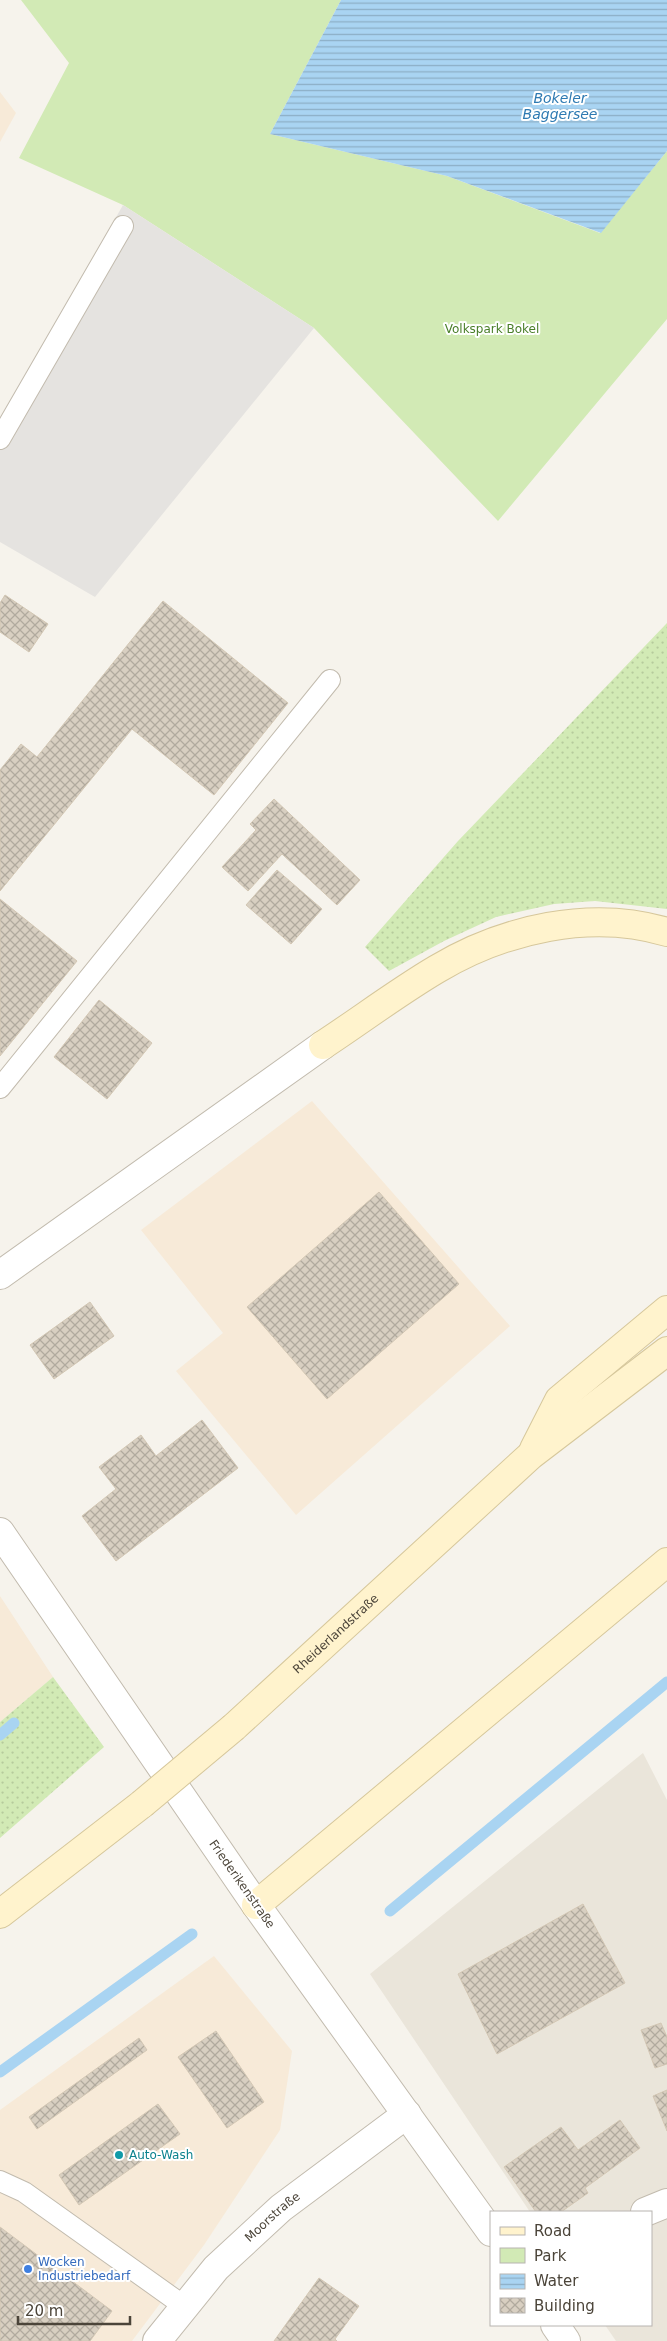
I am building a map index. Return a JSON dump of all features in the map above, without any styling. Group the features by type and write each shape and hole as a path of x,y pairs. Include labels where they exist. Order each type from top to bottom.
{"main road":[{"path":"323,1045 438,968 490,944 547,926 602,922 667,932"},
{"path":"531,1455 559,1400 667,1310"},
{"name":"Rheiderlandstraße","path":"0,1914 142,1804 234,1727 531,1455 667,1351"},
{"path":"256,1905 667,1562"}],"street":[{"path":"0,1275 323,1045"},
{"name":"Friederikenstraße","path":"0,1532 256,1905 490,2231"},
{"name":"Moorstraße","path":"158,2341 216,2268 281,2208 407,2114"},
{"path":"647,2211 667,2202"},
{"path":"556,2326 566,2341"}],"lane":[{"path":"0,438 122,226"},
{"path":"0,1088 330,680"},
{"path":"0,2181 24,2192 184,2306"}],"shaded area":[{"path":"0,92 16,113 0,142"},
{"path":"123,205 314,328 95,597 0,542 0,421"},
{"path":"312,1101 510,1326 296,1515 176,1371 223,1333 141,1230"},
{"path":"0,1596 53,1677 0,1722"},
{"path":"643,1753 667,1800 667,2341 616,2341 606,2326 652,2326 652,2211 529,2211 370,1974"},
{"path":"214,1956 292,2051 280,2130 204,2245 132,2341 0,2341 0,2110"}],"green space":[{"name":"Volkspark Bokel","path":"21,0 341,0 270,134 447,176 600,233 667,151 667,319 498,521 314,328 123,205 19,158 69,63"},
{"path":"667,623 667,909 595,901 554,904 496,917 444,941 389,971 365,947 458,841"},
{"path":"53,1677 104,1747 0,1838 0,1722"}],"water":[{"name":"Bokeler Baggersee","path":"341,0 667,0 667,151 601,233 447,176 270,134"}],"building":[{"path":"5,595 48,624 29,652 0,632 0,603"},
{"path":"163,601 288,703 214,795 132,729 0,891 0,770 21,744 37,757"},
{"path":"274,799 360,880 337,905 282,854 248,891 222,867 256,830 250,824"},
{"path":"277,870 322,909 291,944 246,905"},
{"path":"0,899 77,961 0,1056"},
{"path":"99,1000 152,1043 107,1099 54,1057"},
{"path":"379,1192 459,1284 327,1399 247,1307"},
{"path":"90,1302 114,1336 54,1379 30,1345"},
{"path":"202,1420 238,1468 116,1561 82,1516 116,1489 99,1467 141,1435 156,1456"},
{"path":"583,1904 625,1983 497,2054 458,1974"},
{"path":"661,2023 667,2037 667,2064 655,2068 641,2030"},
{"path":"216,2031 264,2102 227,2128 178,2057"},
{"path":"139,2038 147,2050 37,2129 29,2117"},
{"path":"667,2090 667,2131 653,2096"},
{"name":"Auto-Wash","path":"158,2104 180,2134 79,2205 59,2175"},
{"path":"620,2120 640,2148 585,2188 588,2193 562,2211 535,2211 504,2167 561,2127 578,2150"},
{"name":"Wocken Industriebedarf","path":"0,2227 112,2311 90,2341 0,2341"},
{"path":"319,2278 359,2306 335,2339 337,2341 274,2341"}],"waterway":[{"path":"390,1911 667,1682"},
{"path":"0,1735 14,1723"},
{"path":"0,2072 192,1934"}],"place":[{"name":"Auto-Wash","path":"119,2155"},
{"name":"Wocken Industriebedarf","path":"28,2269"}]}
